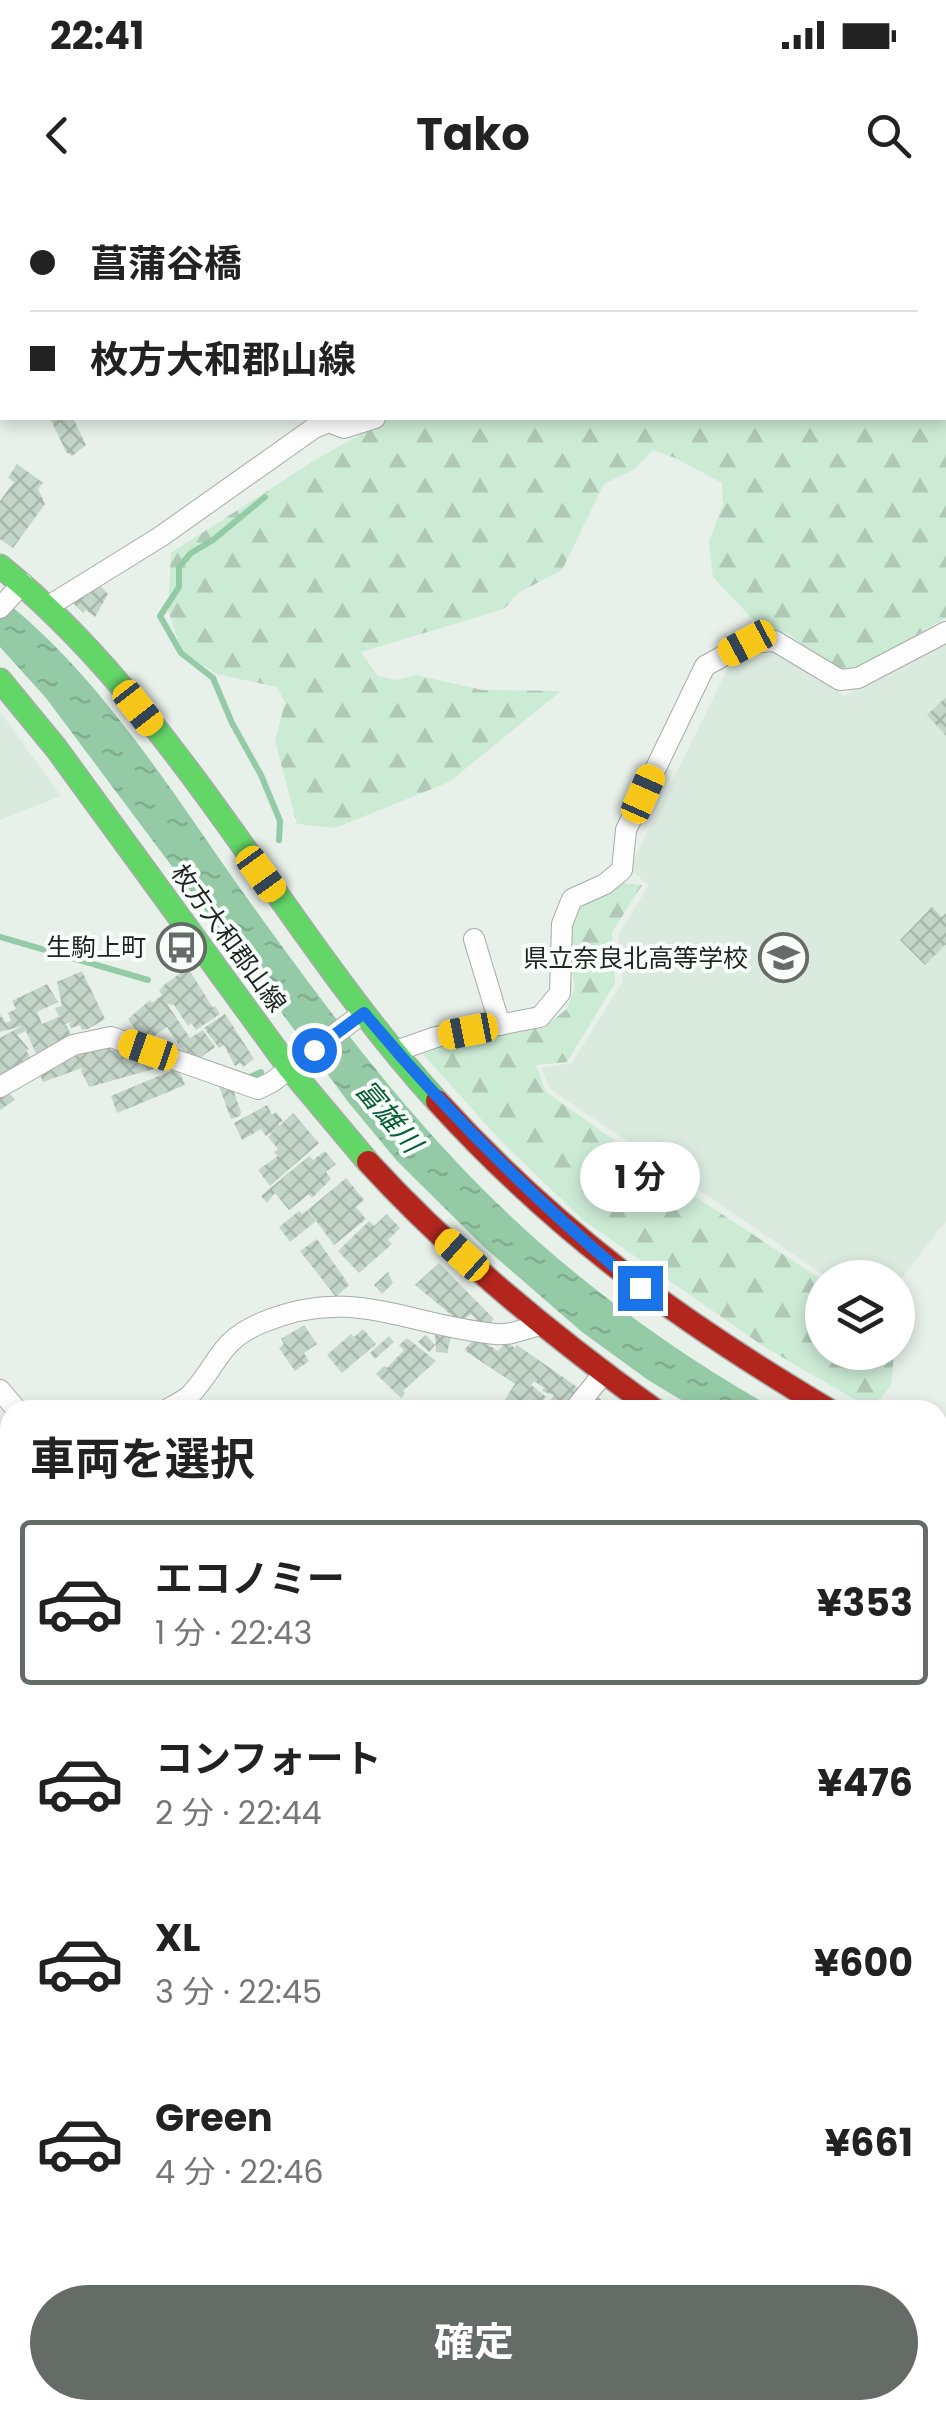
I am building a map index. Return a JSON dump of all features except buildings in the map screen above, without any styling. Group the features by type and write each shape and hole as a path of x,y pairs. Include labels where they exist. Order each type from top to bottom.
{"main road":[{"path":"0,566 93,651 364,1013 494,1159 562,1224 640,1288 738,1356 812,1400"},
{"name":"枚方大和郡山線","path":"0,680 25,707 290,1068 367,1161 420,1216 541,1325 640,1400"}],"street":[{"path":"47,607 160,537 314,428 333,420 344,428 370,420"},
{"path":"0,608 23,583"},
{"path":"396,1052 436,1037 540,1017 560,992 562,924 572,899 605,884 622,870 626,830 705,666 747,643 775,641 840,680 858,678 946,632"},
{"path":"474,939 500,1025"},
{"path":"0,1087 73,1044 111,1038 258,1089 364,1013"},
{"path":"182,1400 190,1395 226,1344 260,1324 313,1306 362,1307 500,1335 541,1325"},
{"path":"582,1400 603,1374"}],"shaded area":[{"name":"県立奈良北高等学校","path":"946,637 946,1221 915,1261 805,1262 550,1089 541,1068 572,1063 623,981 618,935 649,885 629,869 728,668 774,652 844,696"},
{"path":"0,712 61,796 0,820"}],"green space":[{"path":"386,420 946,420 946,618 852,672 839,674 788,633 761,628 713,577 709,542 723,504 722,483 653,450 635,469 604,484 562,570 518,593 504,609 361,652 378,676 396,680 417,675 482,690 561,691 449,782 335,828 297,824 275,741 285,703 277,687 217,674 181,652 168,609 171,553 315,460"},
{"path":"624,883 642,885 612,932 615,983 567,1062 536,1065 546,1092 805,1269 805,1370 892,1370 891,1386 879,1400 856,1400 763,1346 583,1220 498,1138 423,1054 454,1041 543,1028 567,1009 575,988 567,944 573,910 597,892"}],"water":[{"name":"富雄川","path":"0,597 39,630 108,705 326,1006 450,1155 524,1228 604,1296 688,1356 760,1400 681,1400 648,1380 582,1332 484,1247 397,1161 349,1103 46,698 0,647"}],"waterway":[{"path":"265,497 191,553 179,567 179,587 160,616 181,653 213,678 280,821 279,840"},
{"path":"0,937 148,980"},
{"path":"248,1078 261,1072"}],"traffic: fast":[{"path":"0,566 63,623 121,686 228,824 329,967 437,1101"},
{"path":"0,680 56,748 290,1069 368,1162"}],"traffic: jam":[{"path":"437,1101 527,1192 621,1271 721,1342 813,1400"},
{"path":"368,1162 505,1294 642,1400"}],"place":[{"name":"生駒上町","path":"181,947"},
{"name":"県立奈良北高等学校","path":"783,958"}],"route":[{"path":"314,1050 364,1013 494,1159 562,1224 640,1288"}]}
